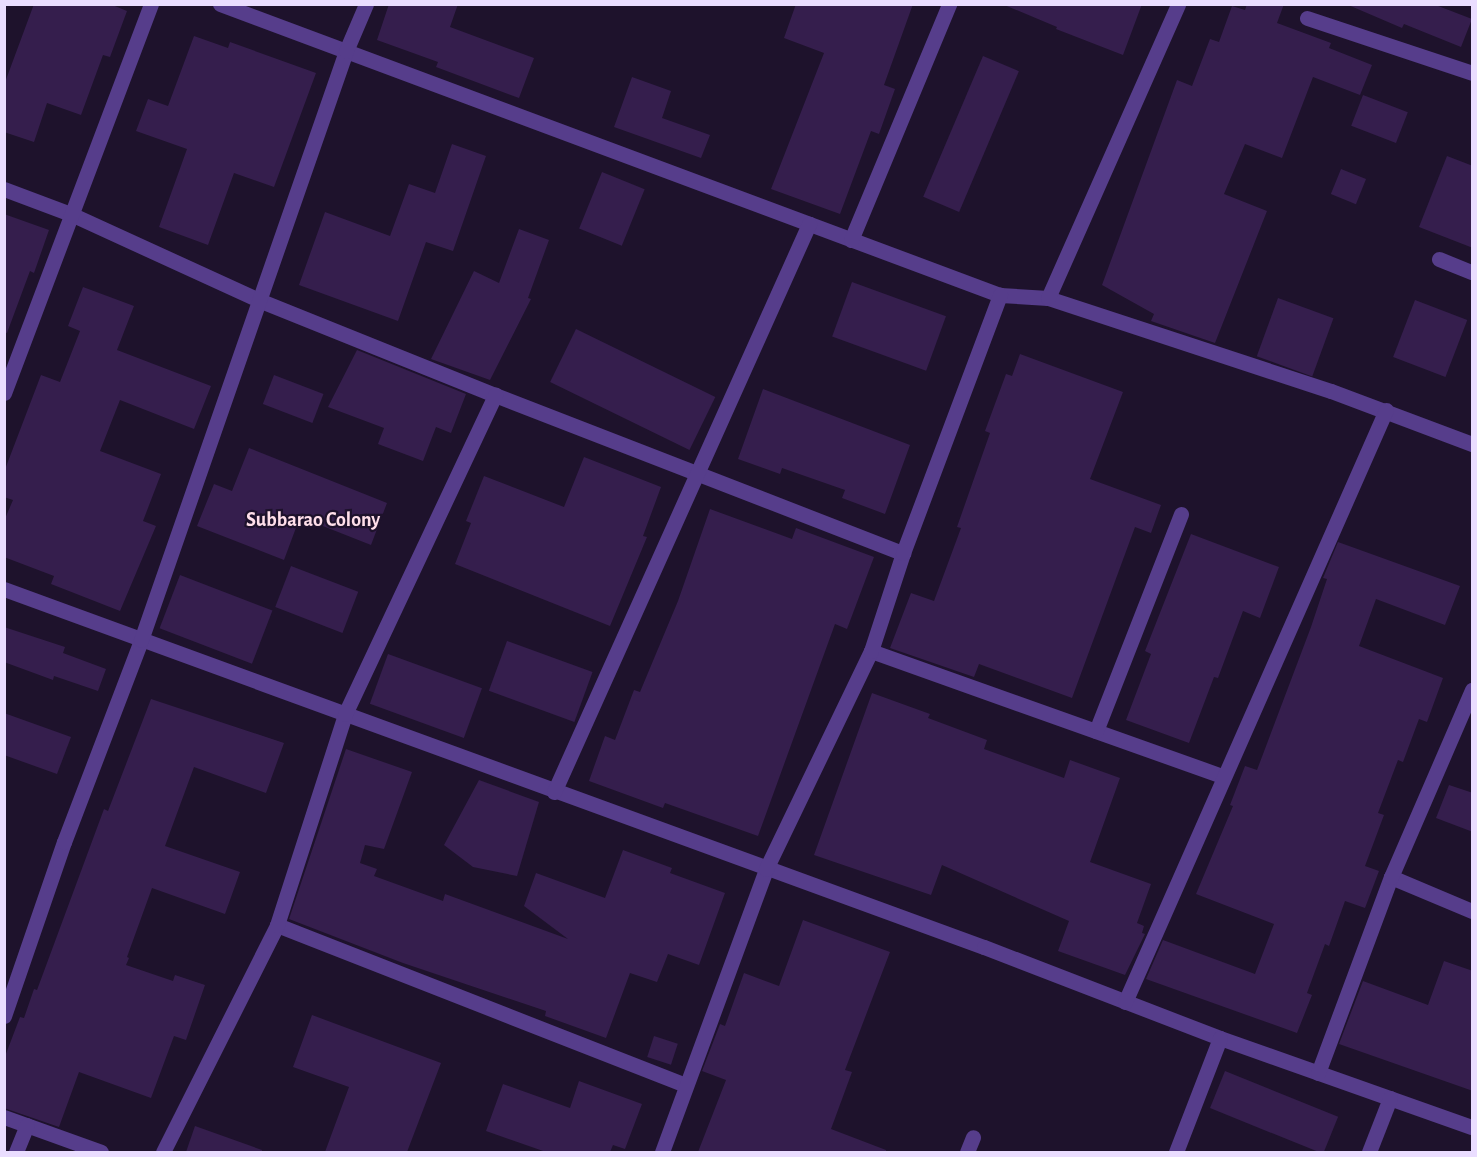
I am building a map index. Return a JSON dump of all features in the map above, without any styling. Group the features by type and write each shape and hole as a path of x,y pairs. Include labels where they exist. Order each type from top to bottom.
{"street":[{"path":"4,393 151,4"},
{"path":"220,4 1000,295 1048,298 1386,410 1473,444"},
{"path":"4,1016 64,842 141,640 261,301 346,51 366,4"},
{"path":"851,240 949,4"},
{"path":"1048,298 1178,4"},
{"path":"1308,18 1473,74"},
{"path":"4,189 73,215 261,301 495,395 903,552"},
{"path":"554,792 809,224"},
{"path":"1438,259 1473,272"},
{"path":"662,1152 766,868 871,651 903,552 1000,295"},
{"path":"163,1152 277,925 345,714 495,395"},
{"path":"1125,1002 1386,410"},
{"path":"1096,731 1181,514"},
{"path":"4,589 554,792 984,947 1220,1038 1473,1126"},
{"path":"871,651 1223,776"},
{"path":"1318,1073 1391,877 1473,690"},
{"path":"1391,877 1473,911"},
{"path":"277,925 685,1085"},
{"path":"1176,1152 1220,1038"},
{"path":"1369,1152 1390,1098"},
{"path":"4,1117 101,1152"},
{"path":"16,1152 27,1125"},
{"path":"967,1152 973,1137"}],"building":[{"path":"34,4 110,4 127,11 110,57 103,55 81,115 47,103 34,142 4,132 4,85"},
{"path":"389,4 458,4 450,27 534,58 519,98 436,67 438,62 377,40"},
{"path":"796,4 913,4 884,85 895,89 879,134 871,131 840,214 771,189 824,53 784,38"},
{"path":"1002,4 1142,4 1123,55 1056,29 1057,27"},
{"path":"1247,4 1284,4 1277,23 1331,43 1329,48 1372,65 1360,95 1313,77 1282,158 1245,144 1224,194 1267,211 1215,343 1151,321 1154,314 1102,285 1177,80 1192,86 1210,39 1219,42 1232,6 1245,10"},
{"path":"1346,4 1433,4 1472,19 1461,47 1404,24 1402,28"},
{"path":"194,36 228,48 230,42 316,73 274,187 234,173 208,245 159,227 187,149 136,131 148,99 168,106"},
{"path":"983,56 1019,71 959,212 923,197"},
{"path":"632,77 671,91 662,118 710,135 701,158 614,127"},
{"path":"1363,95 1408,112 1396,143 1351,126"},
{"path":"452,144 486,156 453,251 426,242 398,321 299,285 325,212 390,236 409,184 435,193"},
{"path":"1447,156 1473,166 1473,248 1419,227"},
{"path":"1341,169 1366,179 1356,204 1331,194"},
{"path":"602,172 645,189 622,246 579,229"},
{"path":"4,214 49,230 34,273 30,271 7,333 4,332"},
{"path":"519,229 549,240 528,298 531,299 490,380 431,359 474,271 499,283"},
{"path":"852,282 946,316 926,371 832,337"},
{"path":"83,287 134,306 117,350 211,386 194,429 120,400 100,451 161,474 143,521 156,526 120,611 51,584 54,576 4,557 4,521 13,500 4,497 4,472 41,375 60,382 80,331 68,326"},
{"path":"1278,298 1333,318 1312,376 1257,356"},
{"path":"1415,300 1467,320 1445,377 1393,357"},
{"path":"576,329 715,397 689,450 550,382"},
{"path":"357,350 466,394 451,433 436,427 423,461 378,444 384,428 328,407"},
{"path":"1020,354 1123,392 1090,479 1161,505 1151,533 1135,527 1072,698 979,664 974,677 890,648 911,593 934,601 961,528 957,527 990,433 985,431 1006,374 1012,376"},
{"path":"274,375 323,394 312,423 263,404"},
{"path":"763,389 910,445 885,514 842,498 845,490 782,468 780,474 738,459"},
{"path":"249,448 387,503 371,545 300,517 284,560 197,526 214,484 232,491"},
{"path":"584,457 661,487 643,536 647,537 610,626 455,564 471,523 466,521 484,476 564,507"},
{"path":"710,509 792,539 796,528 874,557 847,629 835,624 758,836 665,803 663,808 589,781 605,736 615,740 634,690 640,692 678,601"},
{"path":"1191,534 1279,567 1260,618 1243,611 1218,678 1214,677 1189,743 1126,720 1151,654 1145,651"},
{"path":"1338,542 1460,586 1445,625 1376,599 1359,646 1443,678 1427,722 1419,719 1403,762 1398,760 1378,813 1384,815 1365,866 1379,871 1365,908 1345,901 1329,946 1325,944 1307,993 1312,995 1297,1033 1146,979 1163,940 1255,974 1274,924 1196,894 1233,806 1230,805 1245,766 1257,770 1311,627 1327,579 1323,578"},
{"path":"291,566 358,592 342,633 275,607"},
{"path":"180,575 272,610 252,664 160,628"},
{"path":"4,627 65,647 63,653 106,669 98,691 54,676 53,680 4,662"},
{"path":"507,641 593,672 574,722 489,691"},
{"path":"388,654 482,688 464,738 370,704"},
{"path":"872,693 930,714 928,718 987,740 984,749 1064,778 1070,760 1120,778 1090,862 1151,884 1137,923 1144,926 1142,933 1145,934 1125,975 1058,951 1069,921 942,865 931,895 814,855"},
{"path":"151,699 284,743 266,793 194,767 165,846 240,872 225,914 152,888 127,957 129,958 126,965 173,981 175,975 205,985 186,1040 174,1036 151,1098 79,1072 59,1127 4,1108 4,1059 20,1017 24,1018 34,989 37,990 104,809 108,811"},
{"path":"4,713 71,737 57,774 4,755"},
{"path":"346,749 412,772 384,849 365,845 360,863 377,869 374,876 443,901 445,894 568,939 524,906 536,873 605,898 623,850 672,868 670,873 725,893 699,965 668,954 657,982 630,973 606,1038 545,1016 546,1011 403,963 289,919"},
{"path":"479,780 539,802 517,876 473,867 444,845"},
{"path":"1449,785 1473,793 1473,832 1436,818"},
{"path":"803,920 890,952 845,1070 852,1072 831,1129 886,1150 886,1152 698,1152 726,1080 702,1071 720,1024 725,1026 744,973 779,986"},
{"path":"1444,961 1473,971 1473,1091 1339,1044 1363,981 1428,1005"},
{"path":"312,1015 441,1063 407,1152 325,1152 349,1087 293,1067"},
{"path":"654,1036 678,1044 671,1065 647,1057"},
{"path":"1225,1071 1338,1117 1324,1152 1319,1152 1210,1108"},
{"path":"579,1081 642,1104 625,1149 613,1145 610,1152 546,1152 486,1131 503,1084 570,1108"},
{"path":"195,1126 262,1150 262,1152 186,1152"}],"district":[{"name":"Subbarao Colony","path":"313,520"}]}
